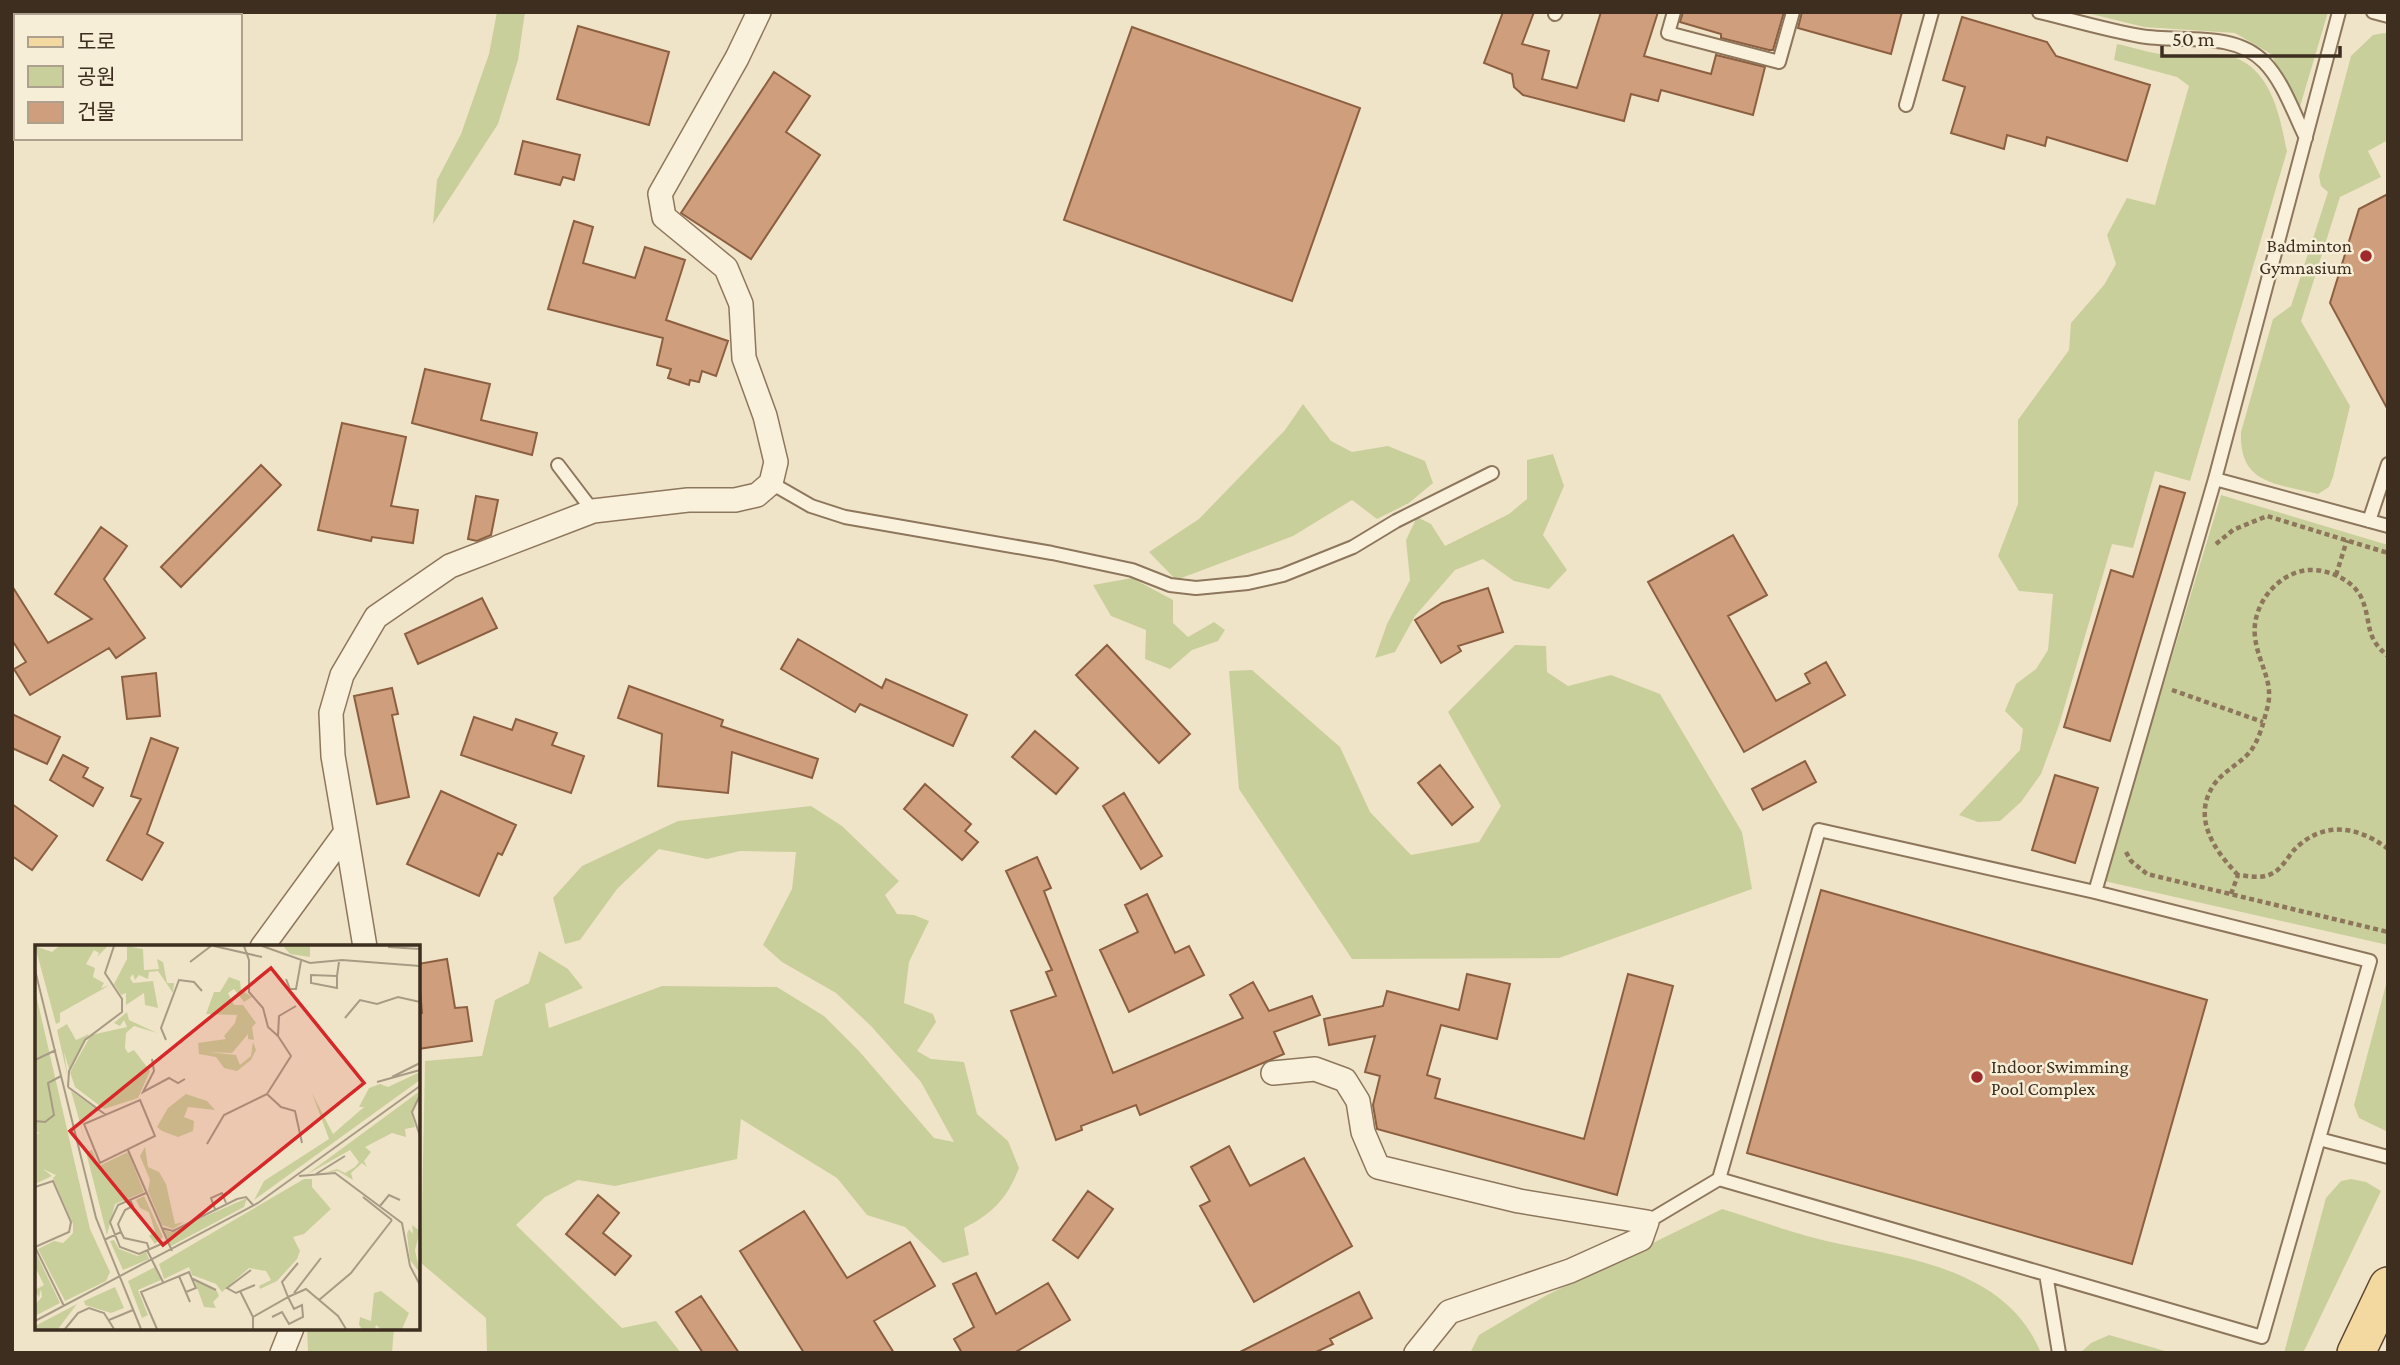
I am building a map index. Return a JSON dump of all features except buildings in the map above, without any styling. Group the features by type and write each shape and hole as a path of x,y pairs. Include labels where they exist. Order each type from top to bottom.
{"main road":[{"path":"2356,1353 2388,1286"}],"street":[{"path":"365,945 333,756 331,713 342,675 376,617 450,566 593,511 688,500 735,500 757,495 771,483 776,461 765,416 744,358 741,304 726,268 664,217 660,194 737,58 759,12"},
{"path":"263,945 346,832"},
{"path":"1273,1073 1315,1069 1345,1080 1358,1101 1363,1132 1378,1167 1520,1201 1647,1222 1641,1239 1629,1245 1570,1271 1449,1312 1416,1353"},
{"path":"282,1353 291,1330"}],"lane":[{"path":"1674,12 1668,33 1779,62 1793,12"},
{"path":"1906,105 1933,12"},
{"path":"2039,12 2140,36 2206,40 2241,46 2264,62 2288,99 2306,138"},
{"path":"2095,892 2215,479 2339,12"},
{"path":"2373,12 2388,16"},
{"path":"2369,521 2388,464"},
{"path":"558,465 593,511"},
{"path":"771,483 811,506 845,517 1052,553 1132,570 1170,585 1196,588 1248,583 1283,575 1353,547 1396,521 1492,473"},
{"path":"2215,479 2388,526"},
{"path":"1647,1222 1719,1179 1819,830 2095,892 2370,961 2262,1337 1719,1179"},
{"path":"2319,1139 2388,1157"},
{"path":"2046,1274 2059,1353"}],"path":[{"path":"2214,546 2233,530 2267,516 2388,553"},
{"path":"2336,575 2347,540"},
{"path":"2388,656 2370,636 2362,599 2353,586 2336,575 2311,570 2291,572 2279,579 2262,605 2255,635 2271,695 2263,722 2249,752 2222,775 2213,786 2207,802 2208,836 2220,856 2238,875 2259,877 2273,874 2306,838 2327,829 2349,829 2376,840 2388,849"},
{"path":"2167,688 2263,722"},
{"path":"2124,841 2131,861 2147,874 2388,932"},
{"path":"2231,894 2238,875"}],"green space":[{"path":"497,12 525,12 518,60 498,124 433,224 437,180 461,134 489,54"},
{"path":"2083,12 2328,12 2299,110 2271,54 2235,33 2144,27"},
{"path":"2388,34 2388,140 2368,151 2381,177 2340,197 2301,321 2350,406 2333,477 2329,487 2318,494 2275,484 2253,472 2242,449 2241,432 2273,319 2291,306 2328,192 2321,186 2319,176 2351,56 2373,35"},
{"path":"2117,44 2168,55 2229,56 2243,62 2255,70 2271,94 2287,151 2190,481 2155,471 2133,548 2112,544 2059,725 2041,774 2021,802 2000,821 1978,822 1959,815 2020,750 2023,729 2005,711 2016,684 2036,669 2048,650 2053,594 2019,591 1998,556 2018,504 2018,420 2069,350 2071,323 2104,285 2116,264 2107,235 2127,198 2155,205 2189,86 2177,77 2114,60"},
{"path":"1303,404 1331,441 1352,452 1388,446 1425,461 1433,483 1409,503 1377,519 1352,500 1293,536 1176,580 1149,552 1199,519 1285,430"},
{"path":"1553,454 1564,486 1543,535 1567,570 1549,589 1514,581 1483,559 1455,570 1415,616 1395,652 1375,658 1387,624 1410,580 1406,540 1417,517 1431,524 1445,546 1509,514 1527,499 1527,460"},
{"path":"2221,495 2388,545 2388,945 2104,881"},
{"path":"1132,578 1173,600 1173,623 1188,637 1214,622 1225,630 1218,641 1192,650 1170,669 1145,659 1146,630 1111,616 1093,585"},
{"path":"1515,645 1546,646 1547,672 1568,686 1611,675 1660,694 1742,832 1752,889 1559,958 1352,959 1239,789 1229,671 1252,670 1340,747 1370,812 1411,855 1479,842 1501,806 1448,712"},
{"path":"811,806 842,826 899,881 885,895 897,914 914,915 929,921 909,962 904,1003 933,1014 936,1022 917,1051 931,1059 964,1062 977,1114 1008,1141 1019,1168 1010,1188 991,1211 964,1228 969,1255 943,1263 905,1227 867,1215 837,1178 741,1119 737,1159 615,1186 578,1180 545,1197 516,1225 622,1328 656,1321 681,1353 487,1353 486,1318 421,1263 425,1061 482,1056 495,1000 529,983 539,951 568,969 583,988 545,1004 549,1028 662,986 777,987 824,1016 859,1051 934,1138 954,1142 921,1082 871,1026 836,993 782,962 763,945 792,889 796,852 740,851 707,859 659,849 617,889 580,940 565,944 553,898 582,866 678,821"},
{"path":"2388,977 2388,1132 2359,1118 2354,1105"},
{"path":"2351,1179 2366,1182 2381,1191 2303,1353 2284,1353 2326,1198 2341,1181"},
{"path":"1722,1209 1810,1237 1898,1256 1956,1274 1983,1287 2006,1304 2026,1326 2041,1353 1470,1353 1479,1335 1547,1295"},
{"path":"307,1330 394,1330 392,1353 308,1353"},
{"path":"2109,1335 2172,1353 2080,1353 2091,1343"}],"place":[{"name":"Badminton Gymnasium","path":"2366,256"},
{"name":"Indoor Swimming Pool Complex","path":"1977,1077"}]}
